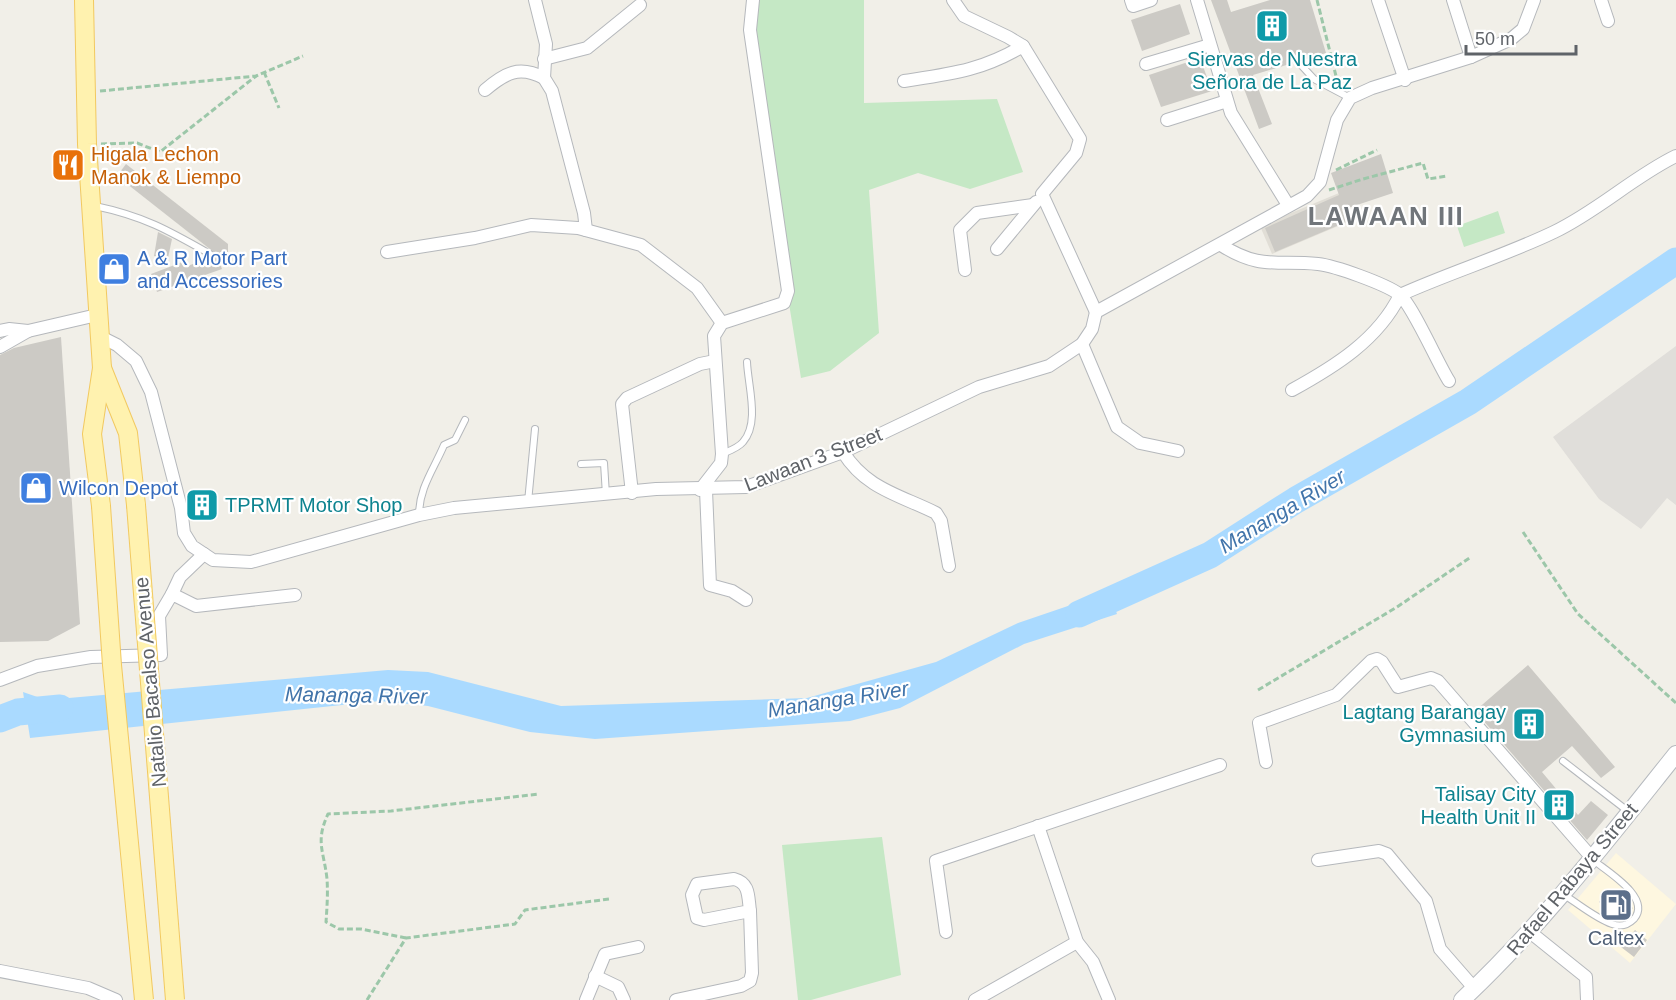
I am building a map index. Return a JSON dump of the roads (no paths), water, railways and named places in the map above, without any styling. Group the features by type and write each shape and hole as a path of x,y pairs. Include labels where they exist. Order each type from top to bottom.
{"main road":[{"name":"Natalio Bacalso Avenue","path":"84,0 87,144 102,368 92,434 101,506 112,665 144,1000"},
{"name":"Natalio Bacalso Avenue","path":"102,368 128,433 136,505 175,1000"},
{"name":"Rafael Rabaya Street","path":"1462,1000 1530,932 1593,859 1676,754"}],"street":[{"path":"535,0 546,44 544,78 552,92 584,213 586,230"},
{"path":"746,600 732,591 710,585 703,490 721,463 722,454 714,336 722,323 784,303 788,291 750,30 753,0"},
{"path":"953,0 964,16 1023,46 1080,140 1076,153 998,249"},
{"path":"1131,0 1133,6 1151,0"},
{"path":"1197,0 1227,101 1288,205"},
{"path":"1378,0 1405,80"},
{"path":"1453,0 1471,57"},
{"path":"1096,312 1307,196 1320,182 1337,120 1350,98 1372,88 1405,80 1471,57 1511,39 1523,29 1529,20 1534,0"},
{"path":"1601,0 1608,21"},
{"path":"544,59 587,48 639,5"},
{"path":"1146,64 1210,45"},
{"path":"904,81 971,70 1000,60 1023,46"},
{"path":"486,90 504,74 516,70 533,72 544,78"},
{"path":"1167,120 1227,101"},
{"path":"1292,390 1343,361 1394,308 1400,295 1556,231 1612,197 1654,167 1676,156"},
{"path":"1042,194 1096,312 1092,329 1082,344 1117,427 1140,443 1178,451"},
{"path":"965,270 960,230 977,213 1033,206"},
{"path":"387,252 531,225 586,230 641,245 696,288 722,323"},
{"path":"1221,245 1241,258 1270,264 1318,264 1334,268 1400,295 1449,381"},
{"path":"0,347 28,331 97,315"},
{"path":"0,331 9,329 28,331"},
{"path":"0,680 37,666 92,657 161,655 159,616 180,577 204,554 192,546 184,533 181,508 151,393 136,361 117,345 99,336"},
{"name":"Lawaan 3 Street","path":"204,554 213,560 251,562 419,515 454,508 632,494 657,489 703,490 746,487 843,452 979,387 1049,366 1082,344"},
{"path":"632,494 622,404 627,398 700,364 715,361"},
{"path":"843,452 853,469 866,480 936,513 941,521 949,566"},
{"path":"172,594 196,606 295,595"},
{"path":"1266,762 1259,723 1336,695 1371,661 1377,659 1382,662 1398,687 1431,678 1438,681 1593,859"},
{"path":"946,932 936,861 1220,765"},
{"path":"1038,826 1077,942 1093,962 1109,1000"},
{"path":"1318,860 1379,851 1387,854 1426,901 1440,949 1474,988"},
{"path":"676,1000 709,997 741,986 750,981 752,973 750,911 747,886 742,881 734,879 696,884 693,889 697,918 704,920 750,911"},
{"path":"1530,932 1586,978 1587,1000"},
{"path":"975,1000 1077,942"},
{"path":"586,1000 605,954 638,947"},
{"path":"0,971 88,988 116,1000"},
{"path":"595,976 618,987 624,1000"}],"lane":[{"path":"1301,65 1314,79 1350,98"},
{"path":"91,206 125,212 158,224 210,254"},
{"path":"722,454 742,444 750,431 752,415 747,362"},
{"path":"419,515 419,500 424,483 444,445 455,440 465,420"},
{"path":"528,503 535,429"},
{"path":"581,464 604,463 606,495"},
{"path":"1563,760 1630,812"},
{"path":"1563,894 1614,925 1625,925 1634,919 1639,908 1636,897 1593,859"}],"water":[{"path":"1109,592 1117,614 1024,644 900,708 850,721 595,739 530,732 428,706 380,701 30,738 23,692 46,700 388,670 428,672 561,706 807,698 936,662 1018,623"}],"waterway":[{"name":"Mananga River","path":"1079,614 1210,555 1296,500 1468,402 1676,261"},
{"name":"Mananga River","path":"0,719 18,712 60,708"}],"place":[{"name":"Siervas de Nuestra Señora de La Paz","path":"1272,26"},
{"name":"Higala Lechon Manok & Liempo","path":"68,165"},
{"name":"A & R Motor Part and Accessories","path":"114,269"},
{"name":"Wilcon Depot","path":"36,488"},
{"name":"TPRMT Motor Shop","path":"202,505"},
{"name":"Lagtang Barangay Gymnasium","path":"1529,724"},
{"name":"Talisay City Health Unit II","path":"1559,805"},
{"name":"Caltex","path":"1616,905"}],"district":[{"name":"LAWAAN III","path":"1386,216"}]}
